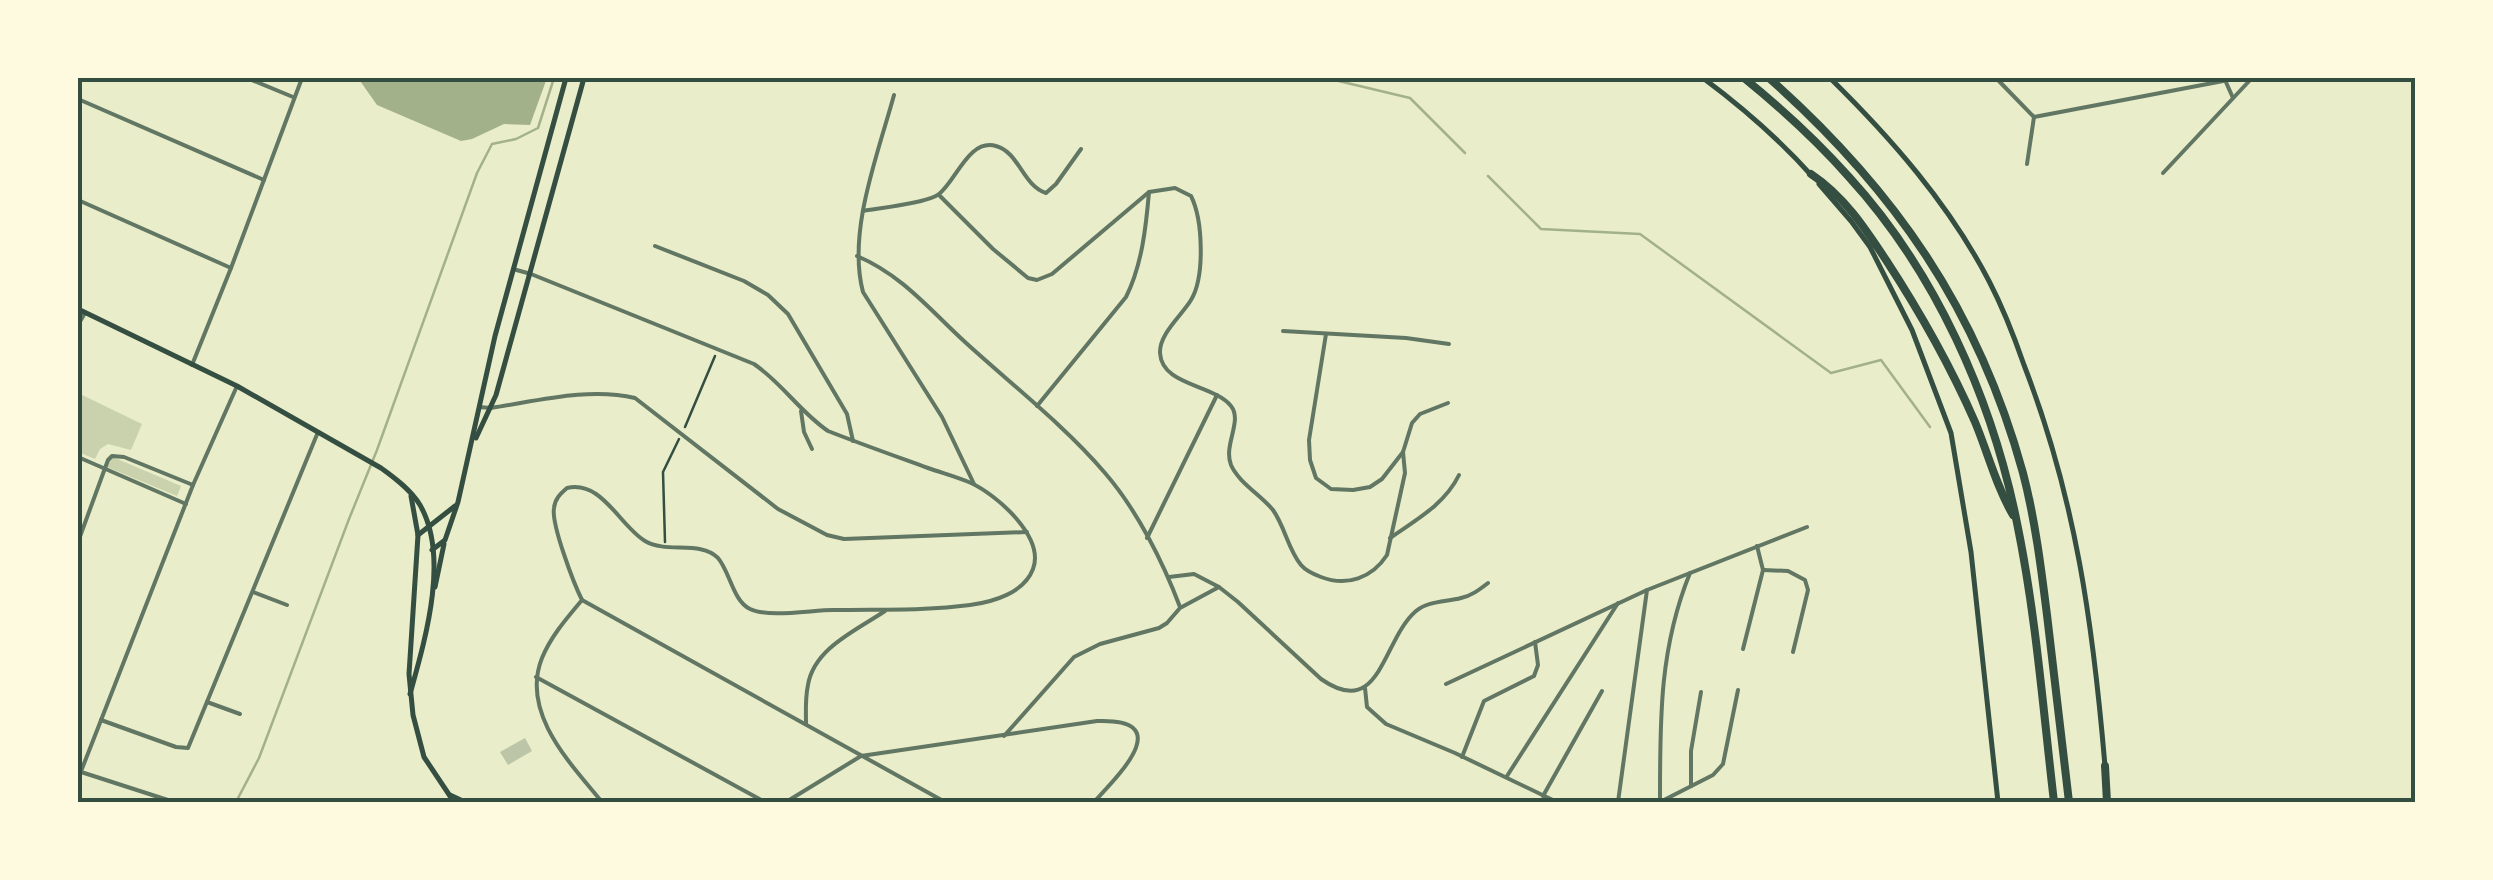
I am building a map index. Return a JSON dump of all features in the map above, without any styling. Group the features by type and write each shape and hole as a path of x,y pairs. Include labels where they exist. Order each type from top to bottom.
{"highway":[{"path":"1744,78 1802,128 1851,178 1898,239 1924,278 1974,381 2000,452 2018,523 2054,802"},
{"path":"1769,78 1838,143 1898,214 1935,269 1984,362 2018,456 2034,527 2069,802"},
{"path":"1811,174 1832,188 1875,242 1932,333 1972,417 2004,500 2018,523"},
{"path":"2105,766 2109,802"}],"main road":[{"path":"432,594 472,446 513,269 566,78"},
{"path":"472,446 491,408 584,78"},
{"path":"1703,78 1786,147 1851,220 1870,247 1912,330 1951,433 1973,570 1998,802"},
{"path":"1830,78 1902,155 1947,214 1988,279 2014,336 2037,398 2073,524 2096,666 2105,766"},
{"path":"78,310 237,386 381,468 418,501 430,527 432,594 410,694"},
{"path":"410,493 418,536 410,694 424,757 454,802"},
{"path":"418,536 458,502"},
{"path":"417,544 432,550 445,540"},
{"path":"448,794 465,802"}],"street":[{"path":"247,78 295,98"},
{"path":"192,365 302,78"},
{"path":"1996,78 2034,118"},
{"path":"2034,118 2240,78"},
{"path":"2163,173 2252,78"},
{"path":"2225,80 2232,98"},
{"path":"894,95 863,212 857,256 863,292 942,416 974,484"},
{"path":"78,99 264,180"},
{"path":"2027,164 2034,118"},
{"path":"863,212 938,195 977,149 985,145 1000,146 1035,187 1042,193 1049,191 1080,149"},
{"path":"938,195 993,249 1028,278 1036,280 1052,274 1149,192 1175,188 1190,196 1198,215 1199,281 1162,342 1162,362 1174,375 1231,405 1236,419 1228,447 1233,470 1276,515 1300,564 1309,572 1332,581 1364,577 1387,554 1405,473 1403,452"},
{"path":"1036,406 1126,297 1139,260 1149,192"},
{"path":"78,200 231,268"},
{"path":"655,246 744,281 768,295 788,314 846,414 853,441"},
{"path":"857,256 886,270 916,294 1105,473 1148,538 1180,608"},
{"path":"513,269 754,364 828,430 974,484 1028,532 1035,559 1024,584 976,604 885,611 754,610 742,602 714,555 646,542 594,493 582,487 567,488 555,501 553,514 582,600 945,802"},
{"path":"78,325 85,313"},
{"path":"1284,331 1449,344"},
{"path":"1326,334 1309,440 1316,478 1332,489 1370,487 1382,479 1403,452 1412,424 1420,414 1448,403"},
{"path":"78,779 193,485 237,386"},
{"path":"479,407 579,396 619,394 635,398 778,509 826,535 844,539 1028,532"},
{"path":"1148,538 1217,395"},
{"path":"800,408 812,449"},
{"path":"101,720 185,749 190,745 318,432"},
{"path":"78,542 112,456 193,485"},
{"path":"78,457 186,504"},
{"path":"1390,538 1438,502 1453,488 1459,474"},
{"path":"1446,684 1647,590 1807,526"},
{"path":"1744,649 1763,570 1756,546"},
{"path":"1763,570 1788,571 1805,580 1808,590 1793,652"},
{"path":"1690,572 1678,603 1664,673 1660,802 1714,775 1724,764 1738,690"},
{"path":"1168,577 1194,574 1219,588 1321,679 1343,692 1365,688 1376,676 1414,612 1466,597 1488,584"},
{"path":"1004,736 1074,657 1100,644 1158,628 1180,608 1219,588"},
{"path":"1618,802 1647,590"},
{"path":"253,592 287,606"},
{"path":"582,600 550,642 536,676 546,726 558,748 602,802"},
{"path":"1506,778 1618,603"},
{"path":"806,724 807,688 818,661 828,649 885,611"},
{"path":"1462,756 1484,702 1534,676 1538,665 1535,642"},
{"path":"536,676 765,802"},
{"path":"1365,688 1367,707 1386,724 1557,802"},
{"path":"1544,796 1602,691"},
{"path":"1691,786 1691,751 1701,692"},
{"path":"207,702 240,714"},
{"path":"786,802 861,756 1114,720 1130,726 1140,740 1129,764 1094,802"},
{"path":"79,771 174,802"}],"path":[{"path":"665,548 663,472 718,349"}],"shaded area":[{"path":"358,78 547,78 530,125 504,124 461,141 377,105"},
{"path":"78,393 142,424 131,450 108,444 95,459 78,452"},
{"path":"110,458 181,486 177,496 107,467"}],"building":[{"path":"525,738 532,751 508,765 500,752"}],"waterway":[{"path":"236,802 259,758 377,450 477,173 492,144 516,139 538,128 554,78"},
{"path":"1326,78 1410,98 1465,153"},
{"path":"1488,176 1541,229 1640,234 1831,373 1881,360 1930,427"}]}
